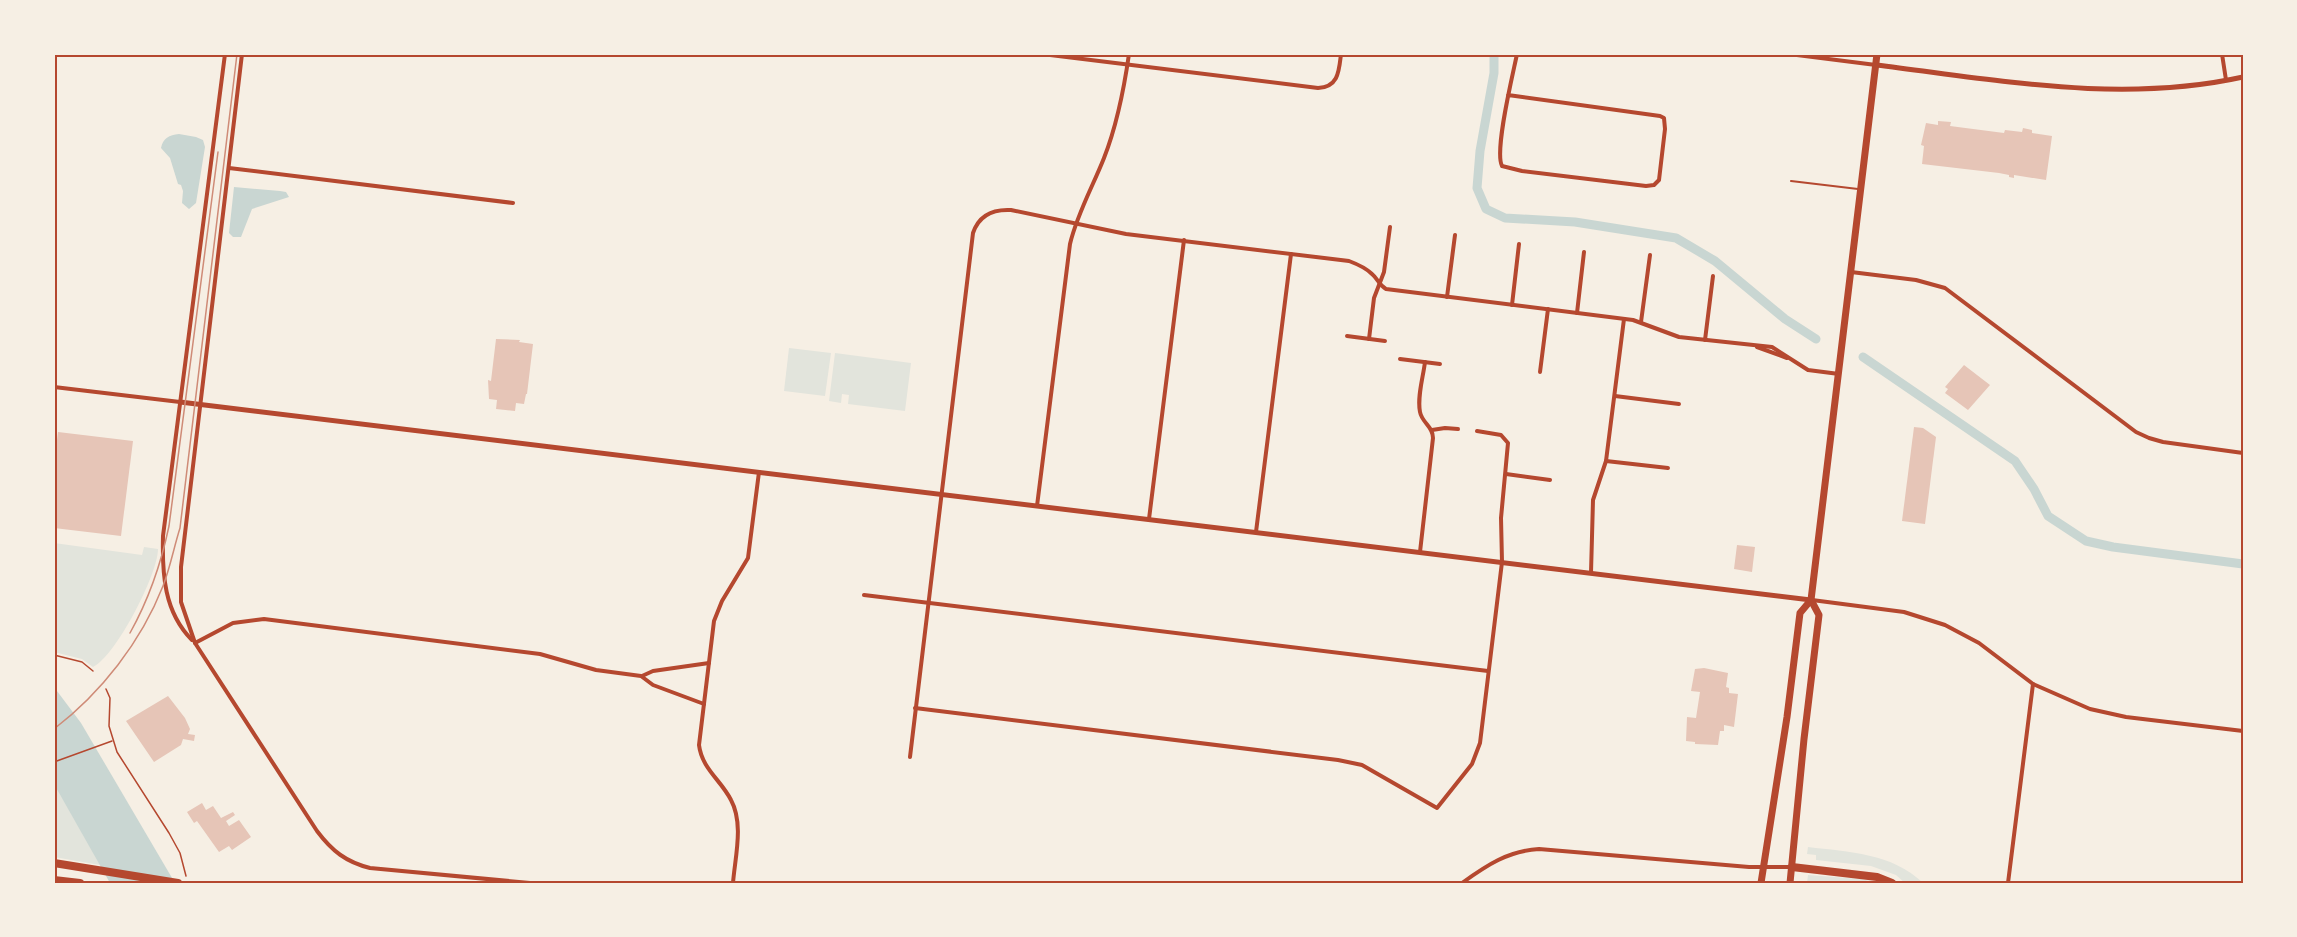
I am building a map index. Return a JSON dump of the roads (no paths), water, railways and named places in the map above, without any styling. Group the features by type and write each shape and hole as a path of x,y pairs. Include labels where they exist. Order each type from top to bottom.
{"highway":[{"path":"54,863 178,883"},
{"path":"1792,867 1877,877 1892,883"},
{"path":"54,880 80,883"}],"main road":[{"path":"1761,883 1787,717 1800,613 1811,600 1878,54"},
{"path":"1790,883 1803,739 1819,615 1811,600"}],"street":[{"path":"195,643 183,632 169,604 164,584 162,558 164,521 225,54"},
{"path":"242,54 180,581 184,615 195,643 317,831 346,861 370,868 530,883"},
{"path":"1042,54 1311,88 1324,88 1332,85 1338,74 1341,54"},
{"path":"1037,506 1068,254 1076,223 1112,137 1129,54"},
{"path":"1508,95 1653,113 1664,118 1665,129 1659,180 1654,185 1646,186 1522,171 1502,166 1499,156 1508,95 1516,54"},
{"path":"1789,54 1980,78 2109,91 2166,89 2243,77"},
{"path":"2222,54 2227,81"},
{"path":"230,168 513,203"},
{"path":"910,758 974,233 977,223 993,210 1002,209 1126,234 1349,261 1372,274 1386,289 1641,322 1670,336 1756,347 1790,360 1808,370 1839,374"},
{"path":"1369,339 1374,298 1384,272 1390,227"},
{"path":"1447,297 1455,235"},
{"path":"1149,519 1184,240"},
{"path":"1512,304 1519,244"},
{"path":"1577,313 1584,252"},
{"path":"1256,532 1291,254"},
{"path":"1641,322 1650,255"},
{"path":"1851,272 1916,280 1945,288 2117,418 2149,438 2243,453"},
{"path":"1705,340 1713,276"},
{"path":"1540,372 1548,309"},
{"path":"1591,573 1593,500 1606,461 1624,319"},
{"path":"1347,336 1385,341"},
{"path":"1401,359 1440,364"},
{"path":"1420,552 1433,438 1432,430 1422,418 1419,410 1425,362"},
{"path":"54,387 1871,606 1929,618 1955,629 1976,641 2033,684 2078,705 2105,713 2243,731"},
{"path":"1615,396 1679,404"},
{"path":"1432,430 1458,429"},
{"path":"915,708 1338,760 1362,765 1437,808 1472,764 1480,743 1502,562 1501,518 1509,448 1506,439 1498,434 1477,431"},
{"path":"1606,461 1668,468"},
{"path":"732,883 737,817 731,800 704,765 699,745 711,637 718,609 748,558 759,472"},
{"path":"1506,474 1550,480"},
{"path":"864,595 1488,671"},
{"path":"195,643 233,623 264,619 540,654 596,670 641,676 654,685 704,704"},
{"path":"641,676 653,671 709,663"},
{"path":"2008,883 2033,684"},
{"path":"1462,883 1497,859 1520,851 1539,849 1763,867 1792,867"}],"lane":[{"path":"1791,181 1861,189"}],"waterway":[{"path":"1494,54 1494,73 1480,151 1477,188 1486,209 1505,218 1575,222 1676,238 1715,261 1785,319 1816,339"},
{"path":"1863,357 2015,461 2034,489 2048,516 2086,541 2113,547 2243,564"}],"tram line":[{"path":"54,729 103,683 143,627 163,586 180,528 237,54"},
{"path":"130,633 154,581 169,526 218,152"}]}
